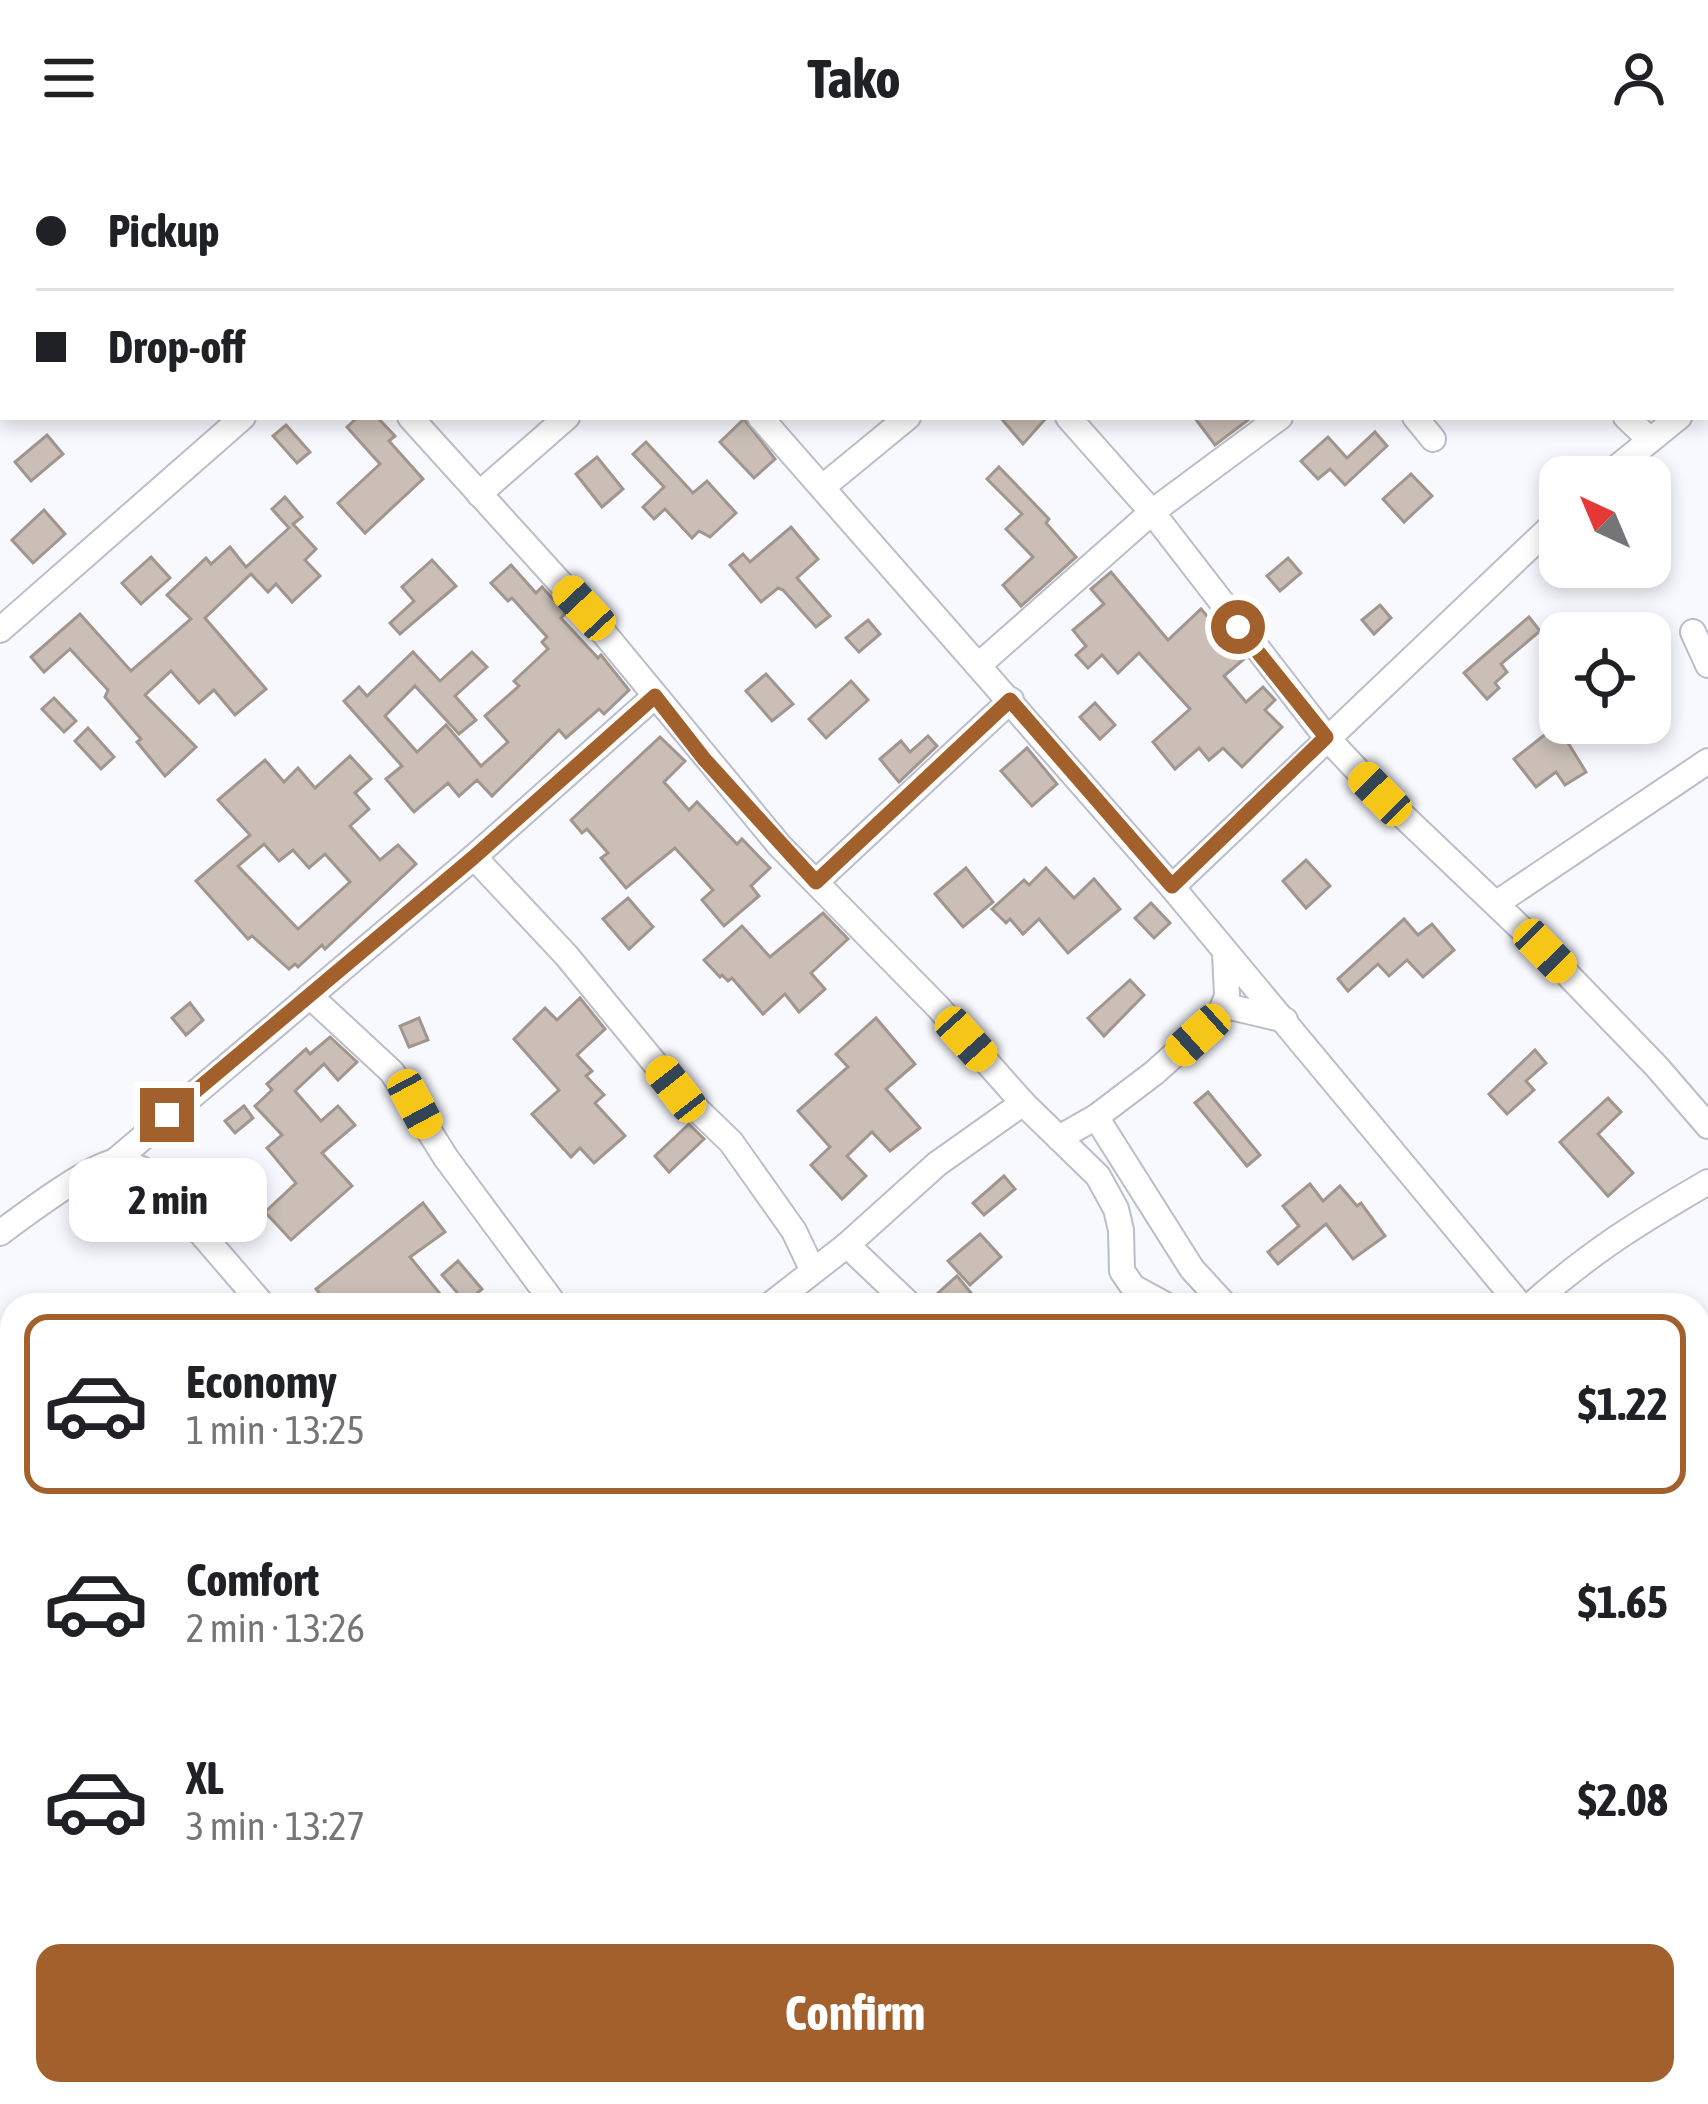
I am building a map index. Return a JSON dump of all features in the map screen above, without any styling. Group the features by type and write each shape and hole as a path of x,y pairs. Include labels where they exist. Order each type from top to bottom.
{"street":[{"path":"0,630 241,420"},
{"path":"413,420 584,608 705,760 1023,1103 1098,1176 1121,1230 1124,1293"},
{"path":"479,494 564,420"},
{"path":"763,420 1172,886 1510,1293"},
{"path":"824,486 904,420"},
{"path":"1071,420 1152,512 1326,737 1497,903 1657,1066 1708,1126"},
{"path":"980,664 1152,512 1276,420"},
{"path":"1417,420 1433,440"},
{"path":"1629,420 1650,440"},
{"path":"1631,456 1675,420"},
{"path":"1172,886 1539,538"},
{"path":"1693,632 1708,665"},
{"path":"0,1233 114,1162 474,857 655,696"},
{"path":"816,882 1010,700"},
{"path":"1497,903 1708,761"},
{"path":"474,857 566,955 676,1089 731,1142 794,1231 812,1269"},
{"path":"1059,1138 1154,1073 1226,1006 1225,953"},
{"path":"310,996 392,1072 446,1158 546,1293"},
{"path":"1226,1006 1285,1020"},
{"path":"784,1293 847,1245 937,1164 1023,1103"},
{"path":"1096,1117 1192,1269 1214,1293"},
{"path":"114,1162 150,1174 253,1293"},
{"path":"1545,1293 1627,1228 1708,1182"},
{"path":"847,1245 897,1293"}],"building":[{"path":"355,420 380,420 395,436 389,441 423,479 365,533 338,503 380,464 347,427"},
{"path":"745,420 775,459 754,478 720,442"},
{"path":"1003,420 1044,420 1023,444"},
{"path":"1196,420 1248,420 1215,445"},
{"path":"286,425 310,452 297,463 273,436"},
{"path":"1375,432 1387,446 1345,485 1330,469 1318,479 1301,461 1328,437 1347,458"},
{"path":"47,435 63,454 31,481 15,462"},
{"path":"646,442 693,493 707,481 736,513 710,537 699,531 692,538 665,509 654,519 643,507 664,487 633,454"},
{"path":"597,457 623,489 602,507 576,474"},
{"path":"999,467 1049,519 1046,523 1076,557 1021,606 1003,585 1033,557 1006,529 1022,514 987,479"},
{"path":"1411,474 1432,496 1404,522 1383,499"},
{"path":"285,497 302,517 293,524 316,549 305,560 320,576 292,602 276,584 268,592 251,574 205,618 266,689 235,715 214,690 199,703 171,671 145,695 196,747 165,776 105,697 108,690 70,649 44,672 31,657 80,614 131,671 191,619 167,595 206,558 211,564 230,547 246,567 289,528 272,509"},
{"path":"44,510 65,534 33,563 12,540"},
{"path":"791,527 818,559 797,578 830,616 816,627 783,590 778,588 761,602 730,565 743,554 750,562"},
{"path":"151,557 170,578 141,604 122,583"},
{"path":"1288,558 1301,573 1280,591 1267,576"},
{"path":"432,560 456,586 400,634 390,623 414,601 402,587"},
{"path":"511,565 536,593 542,587 566,613 561,618 598,658 601,655 629,690 604,714 599,709 566,738 559,730 492,796 477,780 459,796 448,783 414,812 386,779 402,766 344,701 359,687 367,696 413,652 440,681 472,652 487,667 455,696 476,720 459,734 415,686 385,716 417,752 446,725 481,766 508,742 485,716 519,686 514,681 548,649 542,642 547,637 512,598 508,601 491,583"},
{"path":"1111,572 1168,640 1201,609 1244,659 1224,676 1246,702 1263,687 1275,700 1265,710 1282,727 1242,767 1223,748 1209,760 1199,748 1175,769 1153,742 1190,709 1139,653 1118,673 1102,655 1088,668 1076,655 1086,646 1073,630 1104,604 1091,589"},
{"path":"1380,605 1391,618 1374,634 1362,620"},
{"path":"1529,617 1539,630 1501,664 1507,672 1487,699 1464,673"},
{"path":"868,620 880,634 859,652 846,638"},
{"path":"766,674 793,704 772,721 746,691"},
{"path":"851,681 868,700 826,738 809,719"},
{"path":"54,698 76,721 64,732 42,709"},
{"path":"1095,703 1115,725 1100,739 1080,717"},
{"path":"88,728 114,757 101,769 75,741"},
{"path":"928,736 937,746 899,782 880,759 901,741 910,752"},
{"path":"660,737 685,761 664,782 689,810 697,802 737,844 742,839 770,868 751,886 759,896 724,926 702,900 713,890 675,848 626,888 601,858 608,853 587,829 582,833 571,820"},
{"path":"1539,739 1539,744 1569,744 1586,772 1565,785 1556,772 1536,787 1514,759"},
{"path":"1027,748 1057,784 1032,806 1001,771"},
{"path":"350,756 371,779 355,793 369,809 350,826 380,860 398,845 416,864 325,949 322,945 298,967 289,969 252,936 248,939 196,881 250,835 218,800 265,760 284,782 298,768 315,788","holes":["264,844 279,861 293,850 309,868 325,854 350,882 298,929 238,866"]},
{"path":"1306,860 1330,886 1306,908 1283,881"},
{"path":"966,868 993,902 963,927 935,894"},
{"path":"1046,868 1074,898 1094,879 1120,909 1068,953 1039,919 1023,934 992,909 1024,880 1029,885"},
{"path":"628,898 653,927 629,949 603,919"},
{"path":"1151,903 1170,923 1154,938 1135,918"},
{"path":"823,913 848,939 811,973 825,989 799,1012 785,994 763,1014 732,978 720,977 704,960 742,926 770,957"},
{"path":"1404,919 1418,935 1432,924 1454,950 1423,977 1407,960 1389,976 1378,964 1348,991 1338,979"},
{"path":"1130,980 1144,995 1104,1036 1088,1018"},
{"path":"580,998 605,1029 577,1055 592,1071 586,1076 604,1095 595,1103 625,1136 594,1163 580,1148 571,1157 532,1114 559,1090 514,1039 545,1008 557,1020"},
{"path":"190,1003 203,1020 186,1035 172,1018"},
{"path":"419,1018 428,1040 409,1047 400,1026"},
{"path":"876,1018 915,1064 886,1089 920,1128 890,1151 872,1132 847,1156 866,1176 842,1199 811,1165 830,1147 798,1111 848,1067 836,1054"},
{"path":"330,1037 357,1062 338,1080 324,1064 295,1091 321,1121 338,1106 355,1125 322,1153 352,1186 291,1240 265,1212 296,1183 267,1148 282,1135 255,1106 272,1090 267,1084 306,1049 310,1054"},
{"path":"1535,1050 1546,1063 1526,1081 1534,1090 1507,1114 1489,1094"},
{"path":"1208,1092 1260,1155 1247,1166 1195,1103"},
{"path":"1608,1098 1621,1112 1598,1134 1633,1173 1608,1196 1560,1142"},
{"path":"244,1106 253,1118 235,1133 225,1121"},
{"path":"689,1124 704,1139 669,1172 655,1156"},
{"path":"1004,1176 1015,1189 984,1215 973,1203"},
{"path":"1310,1184 1323,1201 1340,1186 1357,1206 1361,1203 1385,1236 1353,1259 1326,1224 1278,1264 1268,1252 1299,1226 1283,1206"},
{"path":"423,1203 445,1232 410,1257 439,1293 319,1293 316,1289"},
{"path":"980,1234 1001,1257 970,1285 948,1261"},
{"path":"458,1261 482,1289 457,1293 442,1275"},
{"path":"957,1276 971,1293 938,1293"}],"route":[{"path":"167,1115 474,857 655,696 705,760 816,882 1010,700 1172,886 1326,737 1238,627"}]}
